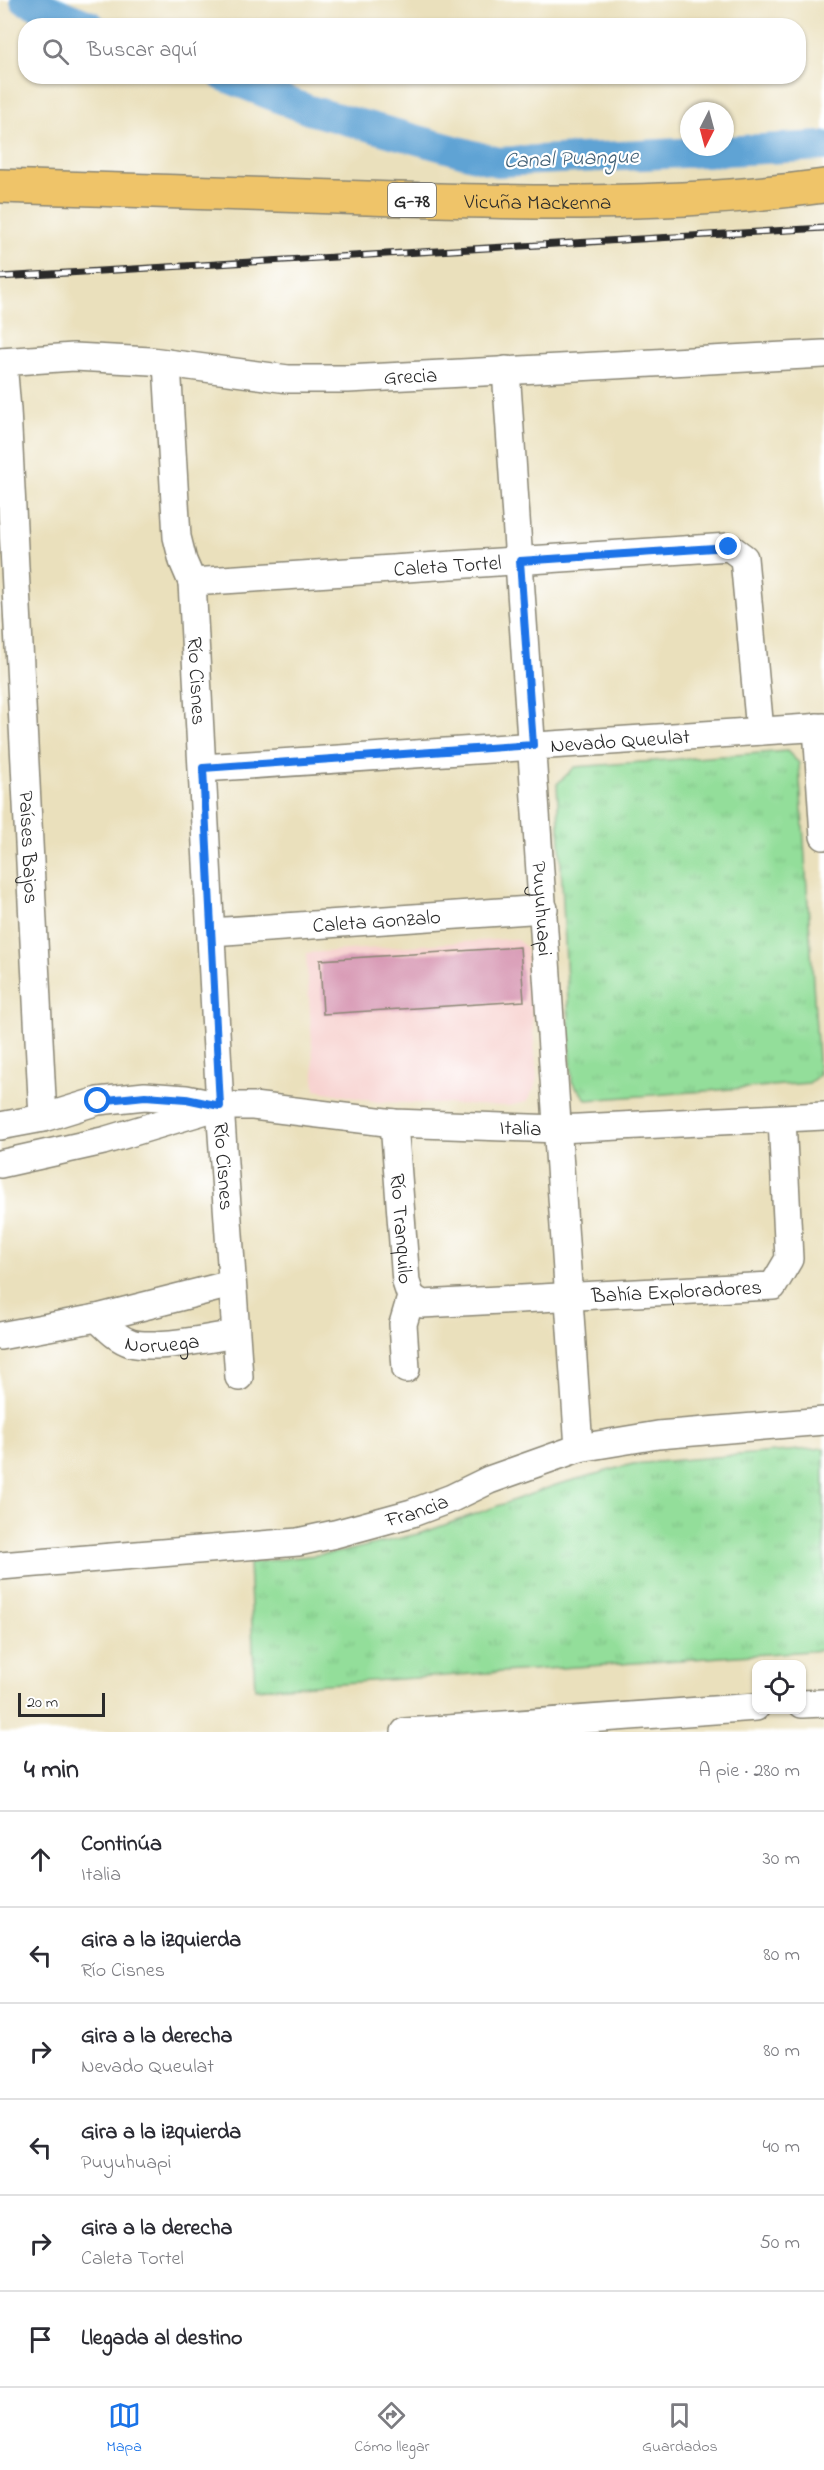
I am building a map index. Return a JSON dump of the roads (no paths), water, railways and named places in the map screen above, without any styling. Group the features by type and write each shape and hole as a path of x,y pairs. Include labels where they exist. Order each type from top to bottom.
{"main road":[{"name":"Vicuña Mackenna","path":"0,186 534,203 628,202 824,186"}],"street":[{"name":"Grecia","path":"1,362 74,357 167,363 288,380 348,379 824,354"},
{"name":"Países Bajos","path":"1,362 7,410 43,1118"},
{"name":"Río Cisnes","path":"167,363 177,537 183,561 192,582 220,1106 239,1377"},
{"name":"Puyuhuapi","path":"506,370 579,1448"},
{"name":"Caleta Tortel","path":"192,582 729,547 744,558 760,731"},
{"name":"Nevado Queulat","path":"203,768 820,727"},
{"path":"820,727 824,836"},
{"name":"Caleta Gonzalo","path":"211,932 544,909"},
{"name":"Italia","path":"0,1126 43,1118 98,1101 145,1096 186,1099 220,1106 253,1106 394,1123 559,1129 824,1116"},
{"name":"Italia","path":"0,1164 93,1143 220,1106"},
{"name":"Bahía Exploradores","path":"411,1297 422,1304 773,1286 789,1260 782,1119"},
{"name":"Río Tranquilo","path":"394,1123 406,1282 411,1297 403,1324 406,1369"},
{"name":"Noruega","path":"0,1336 97,1317 231,1284"},
{"name":"Noruega","path":"97,1317 119,1337 135,1344 180,1343 235,1334"},
{"name":"Francia","path":"0,1566 298,1542 422,1509 452,1498 489,1480 579,1448 658,1435 824,1421"},
{"path":"806,1704 824,1702"},
{"path":"405,1732 752,1707"}],"waterway":[{"name":"Canal Puangue","path":"25,0 71,18"},
{"name":"Canal Puangue","path":"243,84 309,110 498,162 824,146"}],"railway":[{"path":"0,277 824,228"}]}
